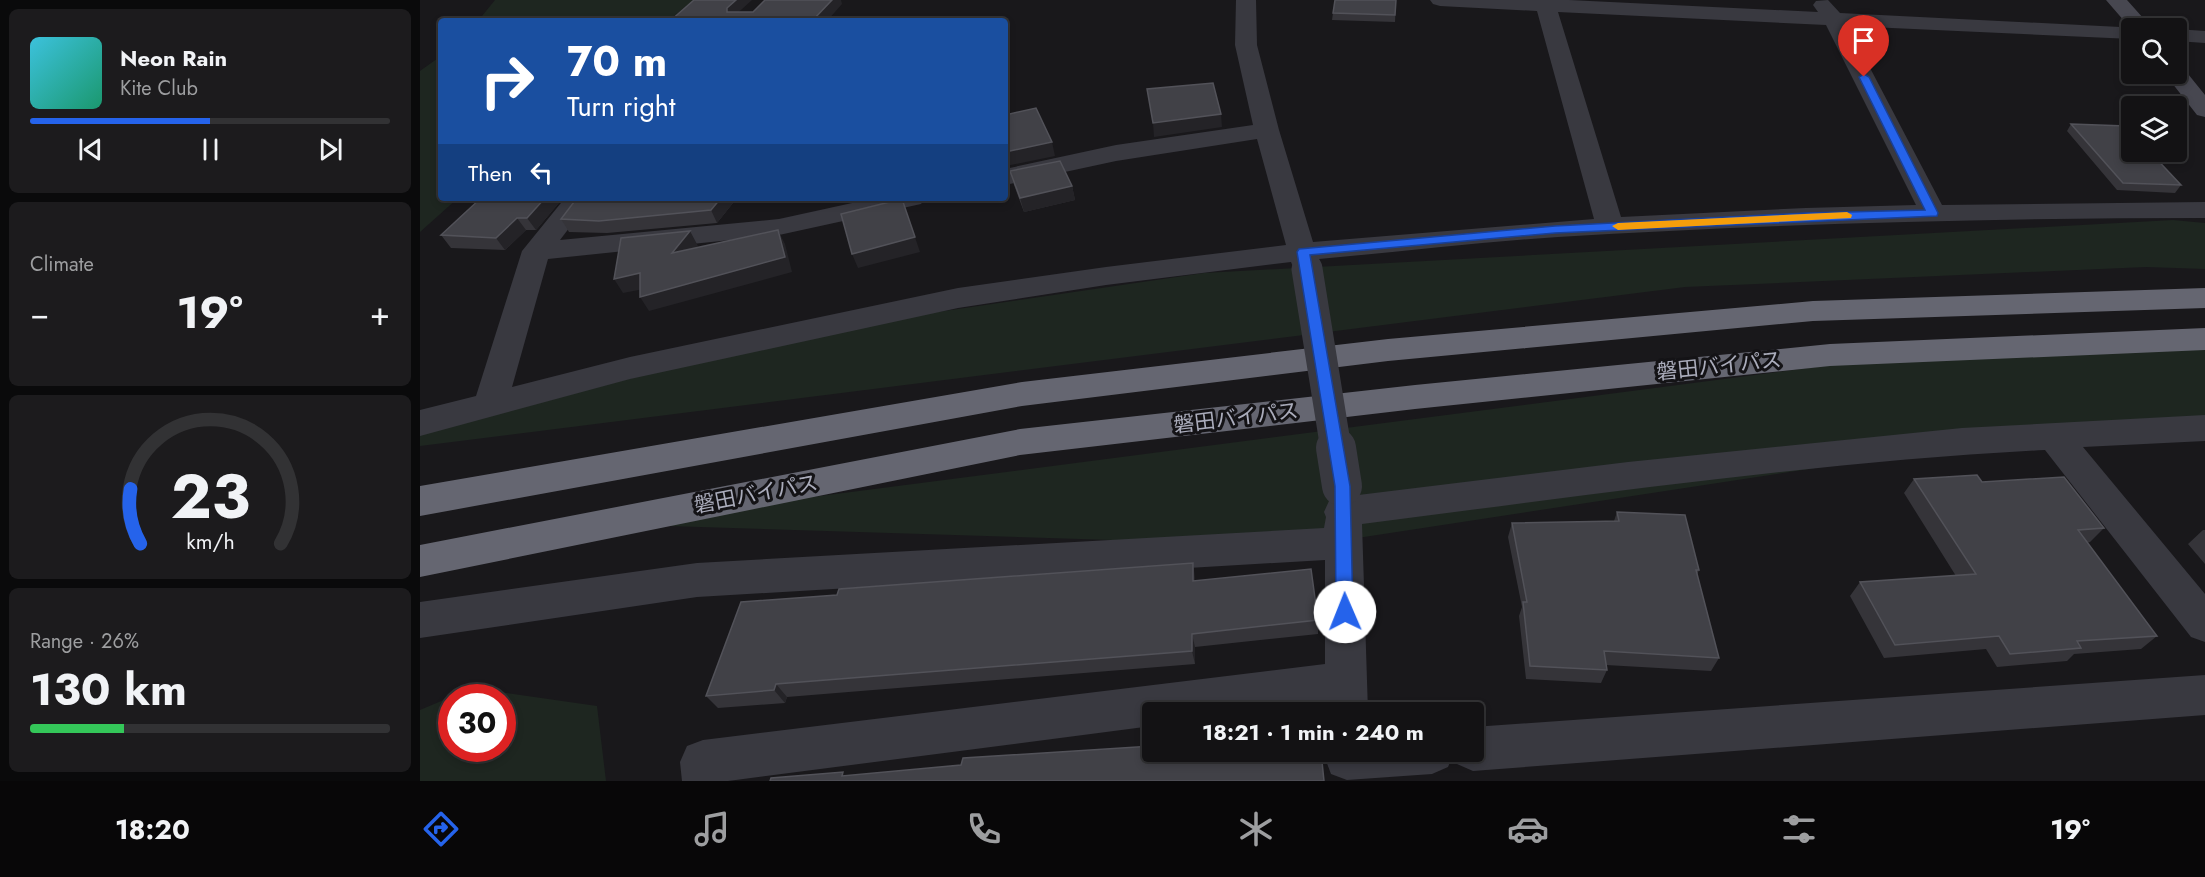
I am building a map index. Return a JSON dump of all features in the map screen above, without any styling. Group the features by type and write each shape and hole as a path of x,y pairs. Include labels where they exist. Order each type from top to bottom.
{"highway":[{"path":"420,501 476,489 1022,394 1388,350 1813,311 2205,298"},
{"name":"磐田バイパス","path":"425,560 1020,442 1415,397 1830,355 2205,339"},
{"path":"420,496 476,489"}],"main road":[{"path":"2116,0 2132,18"},
{"path":"2184,84 2205,110"}],"street":[{"path":"705,781 703,762 1346,697 1343,513 1305,260 1267,130 1246,45 1246,0"},
{"path":"1440,0 1545,2 2121,32"},
{"path":"1819,0 1834,19 1933,213"},
{"path":"1545,2 1610,227"},
{"path":"2187,36 2205,37"},
{"path":"1008,176 1116,153 1267,130"},
{"path":"490,405 536,251 577,201"},
{"path":"536,251 779,227 898,201"},
{"path":"420,423 630,368 958,298 1106,276 1305,260 1610,227 1806,216 2062,210 2205,210"},
{"path":"420,620 697,580 1343,513 1652,473 1962,441 2205,428"},
{"path":"2054,436 2205,624"},
{"path":"1484,747 2205,695"}],"shaded area":[{"path":"495,0 694,0 672,18 480,18"},
{"path":"438,58 438,201 455,201 420,232 420,71"},
{"path":"2173,220 2205,223 2205,269 2146,267 1685,287 420,446 420,435 807,331 1204,273"},
{"path":"2205,342 2205,430 2005,439 1305,546 604,524 1948,350"},
{"path":"516,694 597,706 606,781 420,781 420,710 438,702 438,762 516,762"}],"building":[{"path":"694,0 736,0 727,8 727,12 753,12 765,0 832,0 815,18 673,18"},
{"path":"1335,0 1396,0 1395,15 1333,13"},
{"path":"1213,83 1221,114 1153,123 1147,89"},
{"path":"1036,108 1052,142 1008,151 1008,114"},
{"path":"2071,124 2121,126 2121,162 2159,162 2181,185 2123,183"},
{"path":"1060,161 1072,186 1020,198 1010,171"},
{"path":"478,201 542,201 527,218 517,218 496,238 441,235"},
{"path":"575,201 718,201 711,210 599,221 561,219"},
{"path":"894,201 903,201 915,237 852,254 841,214"},
{"path":"778,230 785,257 640,297 640,273 614,279 621,238 690,231 672,253"},
{"path":"1977,475 1982,482 2064,477 2104,528 2078,530 2157,636 2077,641 2081,648 2010,654 1999,636 1895,645 1860,582 1976,574 1914,479"},
{"path":"1617,512 1685,515 1699,570 1696,570 1719,658 1604,651 1607,670 1530,666 1523,602 1527,602 1512,523 1619,521"},
{"path":"1193,563 1193,581 1311,569 1318,620 1192,634 1192,651 776,684 774,690 706,696 741,602 837,595 839,589"},
{"path":"1142,747 1142,762 1322,762 1324,781 770,781 771,778 843,772 842,776 961,765 963,758"}],"slow traffic":[{"path":"1618,226 1847,215"}],"route":[{"path":"1345,612 1342,486 1303,252 1555,229 1806,216 1933,213 1864,77"}]}
